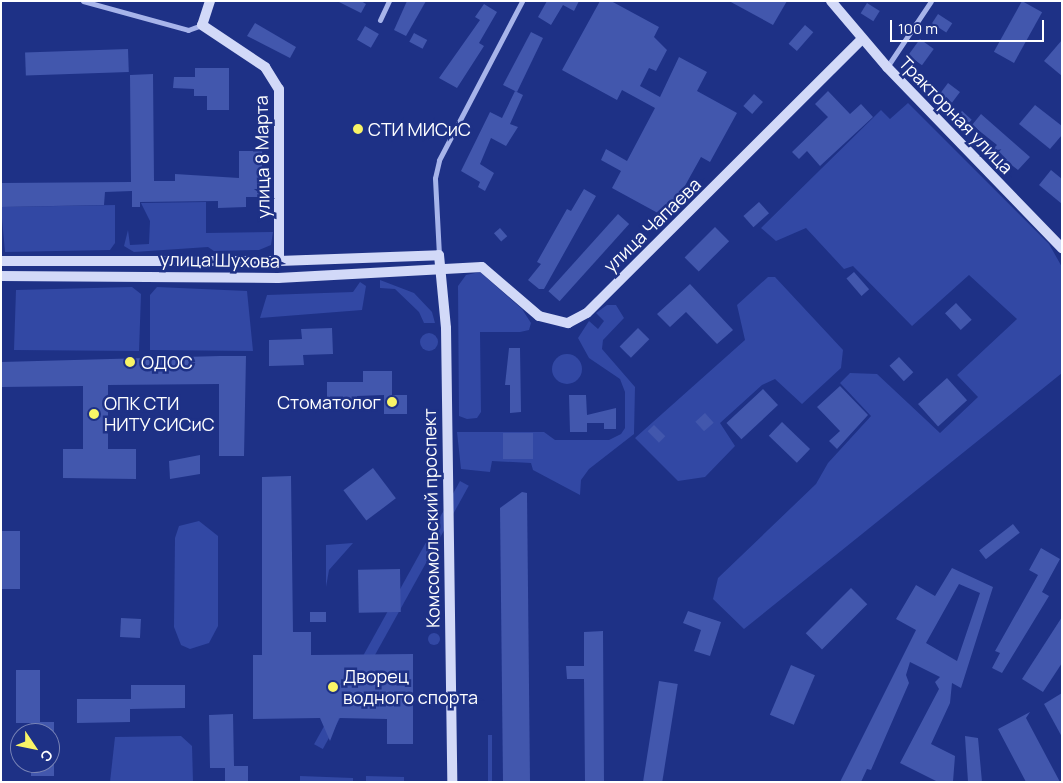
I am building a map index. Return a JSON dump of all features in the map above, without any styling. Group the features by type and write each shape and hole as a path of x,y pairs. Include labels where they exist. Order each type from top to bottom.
{"main road":[{"path":"202,25 210,1"},
{"name":"Тракторная улица","path":"831,1 887,67 1062,248"},
{"name":"улица 8 Марта","path":"202,25 265,67 279,89 278,262"},
{"name":"улица Чапаева","path":"439,270 482,267 549,322 568,323 587,313 862,39"},
{"name":"улица Шухова","path":"1,260 278,262 439,255"},
{"name":"Комсомольский проспект","path":"439,255 446,328 452,782"},
{"name":"улица Шухова","path":"1,276 278,278 439,270"}],"street":[{"path":"83,1 188,30 202,25"},
{"path":"380,20 389,1"},
{"path":"439,255 435,178 439,160 522,1"},
{"path":"887,67 932,1"}],"shaded area":[{"path":"908,103 1049,244 1062,267 1062,373 744,629 713,599 718,578 816,484 828,463 871,416 840,383 850,373 877,374 940,433 978,397 957,375 1017,319 969,275 912,326 853,266 844,269 806,228 776,241 761,228 881,110 890,119"},
{"path":"206,202 206,233 273,232 271,245 259,250 214,251 208,247 134,252 124,246 128,230 130,245 149,244 150,221 141,203"},
{"path":"115,205 115,243 110,250 5,252 1,207"},
{"path":"480,272 522,309 531,323 529,330 520,332 480,332 481,412 477,418 467,419 459,416 458,286 466,275"},
{"path":"768,277 775,277 843,350 841,368 802,404 775,379 762,385 720,423 735,446 705,477 678,481 635,438 745,340 737,305"},
{"path":"380,280 414,293 432,312 435,323 424,323 419,312 395,289 380,288"},
{"path":"360,282 366,286 362,310 260,318 267,295 353,292"},
{"path":"132,287 141,294 139,351 14,350 16,290"},
{"path":"157,287 247,291 253,351 150,350 150,295"},
{"path":"607,305 616,305 624,318 603,340 602,349 635,387 634,434 589,469 581,480 580,495 533,470 531,463 492,461 490,472 461,469 457,432 544,432 555,440 609,440 621,434 625,428 625,392 620,379 589,358 578,338 589,321 598,329 604,321 596,313"},
{"path":"429,333 435,336 438,342 435,348 429,351 423,348 420,342 423,336"},
{"path":"567,354 577,359 582,369 577,379 567,384 557,379 552,369 557,359"},
{"path":"460,481 469,486 323,749 314,744"},
{"path":"199,521 218,536 218,626 209,643 190,649 181,645 174,627 175,538 179,526"},
{"path":"353,543 329,570 326,587 326,545"},
{"path":"434,633 440,639 434,645 428,639"},
{"path":"488,735 492,735 492,782 488,782"},
{"path":"181,736 192,746 193,782 110,782 115,737"},
{"path":"300,776 353,778 353,782 300,782"},
{"path":"366,776 404,777 404,782 366,782"}],"building":[{"path":"337,1 361,1 366,4 361,13"},
{"path":"407,1 426,1 406,36 394,30"},
{"path":"547,1 579,1 574,11 563,5 551,25 538,17"},
{"path":"600,1 611,1 659,27 654,37 667,50 656,71 649,68 640,86 660,97 679,57 707,72 697,91 737,113 710,162 701,157 667,218 612,188 621,171 601,160 606,149 627,161 655,108 622,90 617,100 562,70"},
{"path":"729,1 787,1 773,25"},
{"path":"1022,1 1042,12 1014,63 994,52"},
{"path":"867,3 880,11 873,21 861,13"},
{"path":"484,4 497,12 479,43 484,46 457,88 439,78 480,20 475,17"},
{"path":"938,14 952,23 946,32 932,23"},
{"path":"255,23 296,47 290,58 247,36"},
{"path":"805,25 813,32 797,51 789,44"},
{"path":"365,26 379,34 371,48 357,40"},
{"path":"531,32 543,38 517,92 503,85"},
{"path":"414,33 427,40 423,49 409,42"},
{"path":"920,39 934,49 922,65 908,55"},
{"path":"1062,40 1062,76 1044,61"},
{"path":"128,49 129,72 26,76 25,53"},
{"path":"195,68 229,68 229,110 207,110 207,96 194,96 194,89 173,88 174,77 195,77"},
{"path":"153,74 154,181 175,181 175,174 239,178 239,151 262,151 262,197 246,197 246,207 218,208 218,201 140,202 140,207 132,207 132,191 105,192 104,205 1,207 1,183 131,182 130,75"},
{"path":"948,83 960,92 952,103 940,94"},
{"path":"515,91 523,95 510,124 518,127 506,146 491,138 480,164 494,173 485,191 478,187 480,182 461,171 490,112 502,118"},
{"path":"828,91 850,114 861,104 873,117 820,166 807,151 799,159 792,152 828,117 815,104"},
{"path":"754,94 763,102 752,114 743,106"},
{"path":"1035,105 1062,126 1062,135 1050,149 1019,124"},
{"path":"962,111 972,120 962,130 953,121"},
{"path":"981,114 1030,157 1018,170 992,150 997,145 972,125"},
{"path":"1051,170 1062,179 1062,204 1039,185"},
{"path":"584,189 596,196 544,289 539,289 528,280 541,264 537,262 567,209 571,211"},
{"path":"759,202 769,213 753,227 743,216"},
{"path":"618,214 629,224 560,301 548,291"},
{"path":"715,227 729,241 699,272 685,257"},
{"path":"500,228 507,236 501,242 494,233"},
{"path":"854,272 869,289 862,296 846,279"},
{"path":"690,284 733,330 717,344 686,312 670,327 657,314"},
{"path":"956,303 972,320 961,330 945,313"},
{"path":"332,328 333,354 303,355 304,365 269,366 269,340 302,339 301,329"},
{"path":"638,328 649,339 631,358 620,346"},
{"path":"509,348 520,348 521,412 510,413 510,385 505,385"},
{"path":"246,356 244,456 219,456 219,384 108,385 108,449 136,449 136,479 63,478 63,449 83,449 83,386 1,387 1,362"},
{"path":"899,357 913,372 904,381 889,366"},
{"path":"363,371 392,371 392,395 407,395 407,414 384,414 384,395 357,396 357,409 327,409 327,382 363,382"},
{"path":"947,378 967,400 938,426 918,404"},
{"path":"840,386 868,415 837,449 829,441 840,431 817,407"},
{"path":"763,389 778,405 741,439 726,423"},
{"path":"569,395 586,395 587,415 616,408 616,429 604,429 604,423 587,423 587,432 570,432"},
{"path":"705,413 714,423 704,431 695,422"},
{"path":"782,422 810,449 797,463 769,436"},
{"path":"654,425 665,436 659,443 648,431"},
{"path":"503,433 533,433 533,459 503,459"},
{"path":"200,455 200,474 170,479 169,461"},
{"path":"373,468 396,498 366,521 343,490"},
{"name":"Дворец водного спорта","path":"291,476 293,632 311,632 311,655 413,654 413,744 387,744 387,719 339,718 330,741 320,718 253,719 253,655 262,655 262,477"},
{"path":"522,492 527,493 530,782 503,782 500,508"},
{"path":"1013,524 1020,533 986,559 979,550"},
{"path":"1,531 20,531 20,589 1,589"},
{"path":"1041,548 1060,559 1042,592 1049,596 1002,673 992,668 1000,653 995,651 1038,575 1029,570"},
{"path":"952,568 993,587 961,688 952,683 950,703 931,744 955,756 953,782 938,782 900,763 939,689 935,682 940,677 910,662 906,675 909,683 871,770 867,769 861,782 840,782 916,630 896,619 916,585 935,596","holes":["959,584 980,593 957,661 926,643"]},
{"path":"400,569 401,612 359,613 358,570"},
{"path":"851,588 867,604 822,650 806,633"},
{"path":"688,611 721,622 710,656 694,651 701,630 683,623"},
{"path":"310,612 326,612 326,622 310,622"},
{"path":"1062,617 1062,663 1043,692 1022,679"},
{"path":"121,618 141,619 140,638 120,637"},
{"path":"603,631 604,782 585,782 584,679 567,679 566,666 584,666 584,632"},
{"path":"791,665 815,675 794,725 770,715"},
{"path":"16,670 40,670 40,722 54,723 16,723"},
{"path":"659,681 678,684 662,782 643,782"},
{"path":"131,685 185,685 185,708 130,709 130,722 77,723 77,699 131,699"},
{"path":"1062,693 1062,737 1044,704"},
{"path":"1030,712 1026,718 1060,782 1026,782 998,729"},
{"path":"233,714 234,766 248,766 248,782 225,782 225,768 210,768 209,715"},
{"path":"965,736 978,738 982,782 968,782"},
{"path":"31,773 54,773 54,776 31,776"}],"place":[{"name":"СТИ МИСиС","path":"358,129"},
{"name":"ОДОС","path":"130,362"},
{"name":"Стоматолог","path":"392,402"},
{"name":"ОПК СТИ НИТУ СИСиС","path":"94,414"},
{"name":"Дворец водного спорта","path":"333,687"}]}
